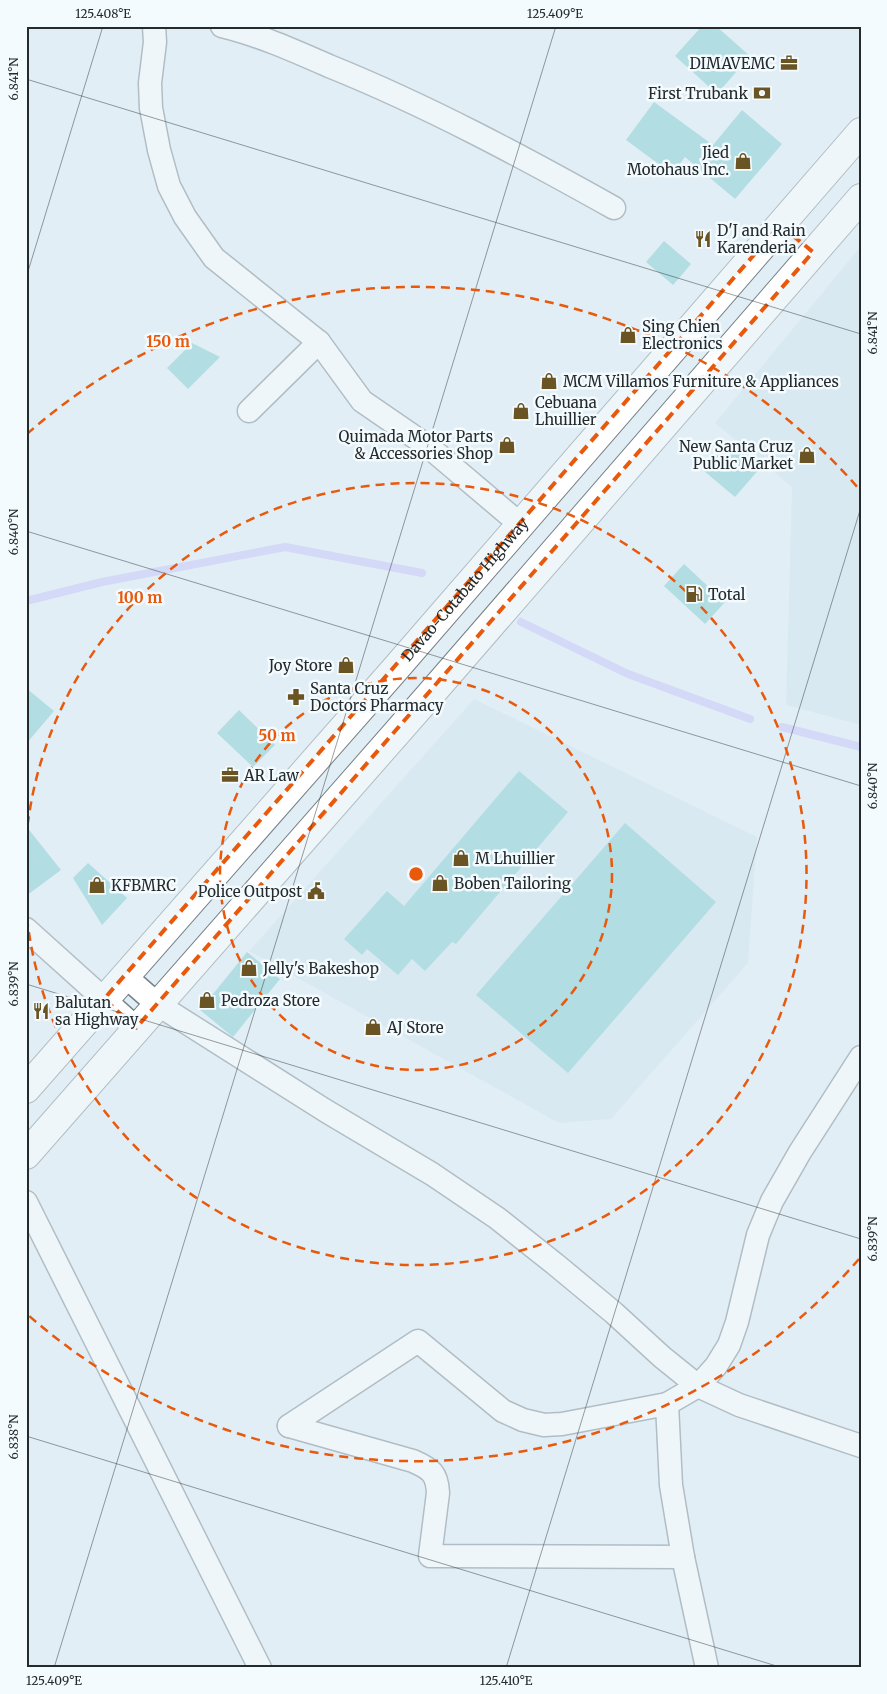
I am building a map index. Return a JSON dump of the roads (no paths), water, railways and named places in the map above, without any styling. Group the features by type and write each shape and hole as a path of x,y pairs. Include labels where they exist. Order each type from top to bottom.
{"highway":[{"name":"Davao-Cotabato Highway","path":"26,1089 861,132"},
{"path":"26,1155 430,695 813,252 857,208"},
{"path":"780,224 813,252"},
{"path":"671,350 704,378"}],"street":[{"path":"154,26 155,42 150,83 151,108 159,150 169,186 185,216 214,258 319,342 362,401 429,447 520,525"},
{"path":"222,26 301,54 370,82 452,120 614,208"},
{"path":"249,411 319,342"},
{"path":"26,930 136,1028"},
{"path":"125,976 158,1004 326,1111 432,1174 497,1218 614,1313 662,1357 698,1386 739,1405 861,1446"},
{"path":"683,1558 430,1556 438,1493 438,1483 434,1473 413,1461 289,1426 418,1341 504,1411 523,1420 544,1425 562,1424 666,1404 698,1386 716,1366 729,1345 740,1314 758,1235 772,1201 800,1152 861,1057"},
{"path":"26,1202 260,1668"},
{"path":"666,1404 671,1486 683,1558 706,1668"}],"waterway":[{"path":"26,601 102,582 285,547 422,573"},
{"path":"521,622 628,674 750,719"},
{"path":"782,727 861,747"}],"place":[{"name":"DIMAVEMC","path":"789,63"},
{"name":"First Trubank","path":"762,93"},
{"name":"Jied Motohaus Inc.","path":"743,161"},
{"name":"D'J and Rain Karenderia","path":"703,239"},
{"name":"Sing Chien Electronics","path":"628,335"},
{"name":"MCM Villamos Furniture & Appliances","path":"549,381"},
{"name":"Cebuana Lhuillier","path":"521,411"},
{"name":"Quimada Motor Parts & Accessories Shop","path":"507,445"},
{"name":"New Santa Cruz Public Market","path":"807,455"},
{"name":"Total","path":"694,594"},
{"name":"Joy Store","path":"346,665"},
{"name":"Santa Cruz Doctors Pharmacy","path":"296,697"},
{"name":"AR Law","path":"230,775"},
{"name":"M Lhuillier","path":"461,858"},
{"name":"Boben Tailoring","path":"440,883"},
{"name":"KFBMRC","path":"97,885"},
{"name":"Police Outpost","path":"316,891"},
{"name":"Jelly's Bakeshop","path":"249,968"},
{"name":"Pedroza Store","path":"207,1000"},
{"name":"Balutan sa Highway","path":"41,1011"},
{"name":"AJ Store","path":"373,1027"}]}
